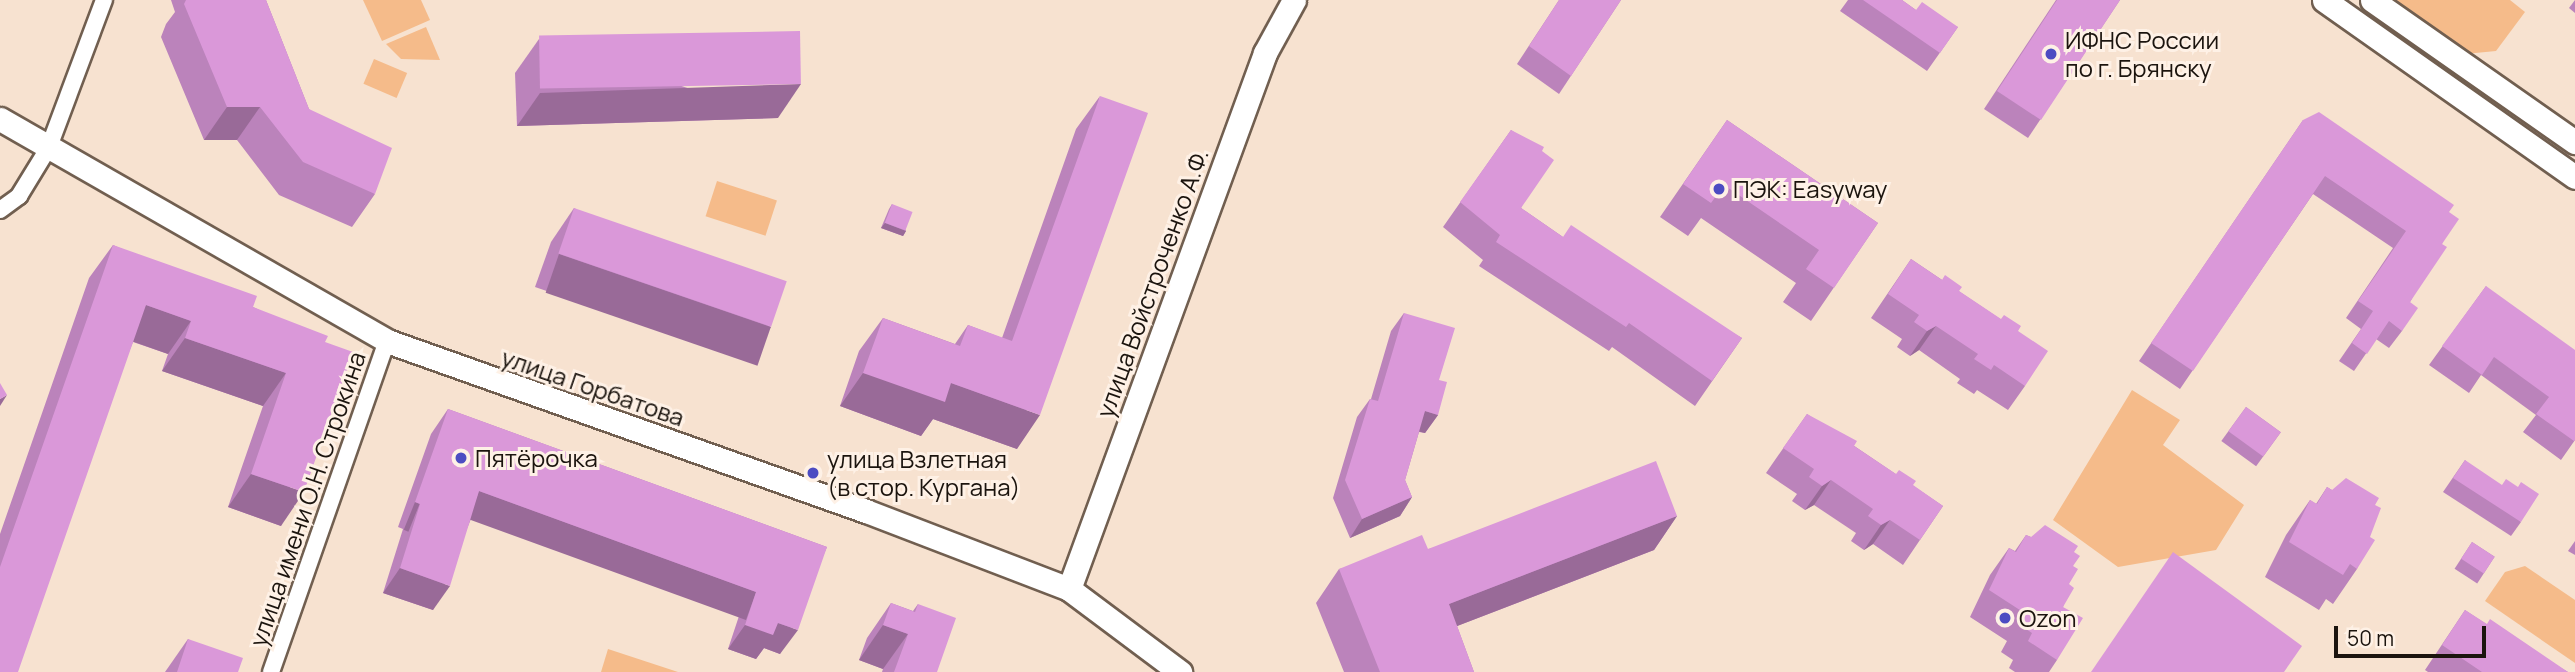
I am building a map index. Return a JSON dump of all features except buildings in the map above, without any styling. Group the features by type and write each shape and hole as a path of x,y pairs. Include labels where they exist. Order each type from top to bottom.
{"main road":[{"name":"улица Войстроченко А.Ф.","path":"1069,589 1265,53 1294,0"},
{"path":"2324,0 2575,177"},
{"path":"2372,0 2575,142"},
{"name":"улица Горбатова","path":"0,119 387,341 866,510 1069,589 1180,672"}],"street":[{"path":"0,210 19,196 48,147 104,0"},
{"name":"улица имени О.Н. Строкина","path":"271,672 387,341"}],"shaded area":[{"path":"363,0 421,0 430,20 382,41"},
{"path":"2384,0 2510,0 2525,12 2496,51 2465,54"},
{"path":"426,27 440,60 401,59 386,44"},
{"path":"374,59 407,73 397,98 363,84"},
{"path":"717,181 777,200 765,236 706,216"},
{"path":"2132,390 2180,420 2163,445 2244,505 2216,550 2118,567 2053,520"},
{"path":"2525,566 2575,600 2575,663 2485,601 2505,572"},
{"path":"608,649 678,672 601,672"}],"place":[{"name":"ИФНС России по г. Брянску","path":"2051,54"},
{"name":"ПЭК: Easyway","path":"1719,189"},
{"name":"Пятёрочка","path":"461,458"},
{"name":"улица Взлетная (в стор. Кургана)","path":"813,473"},
{"name":"Ozon","path":"2005,618"}]}
